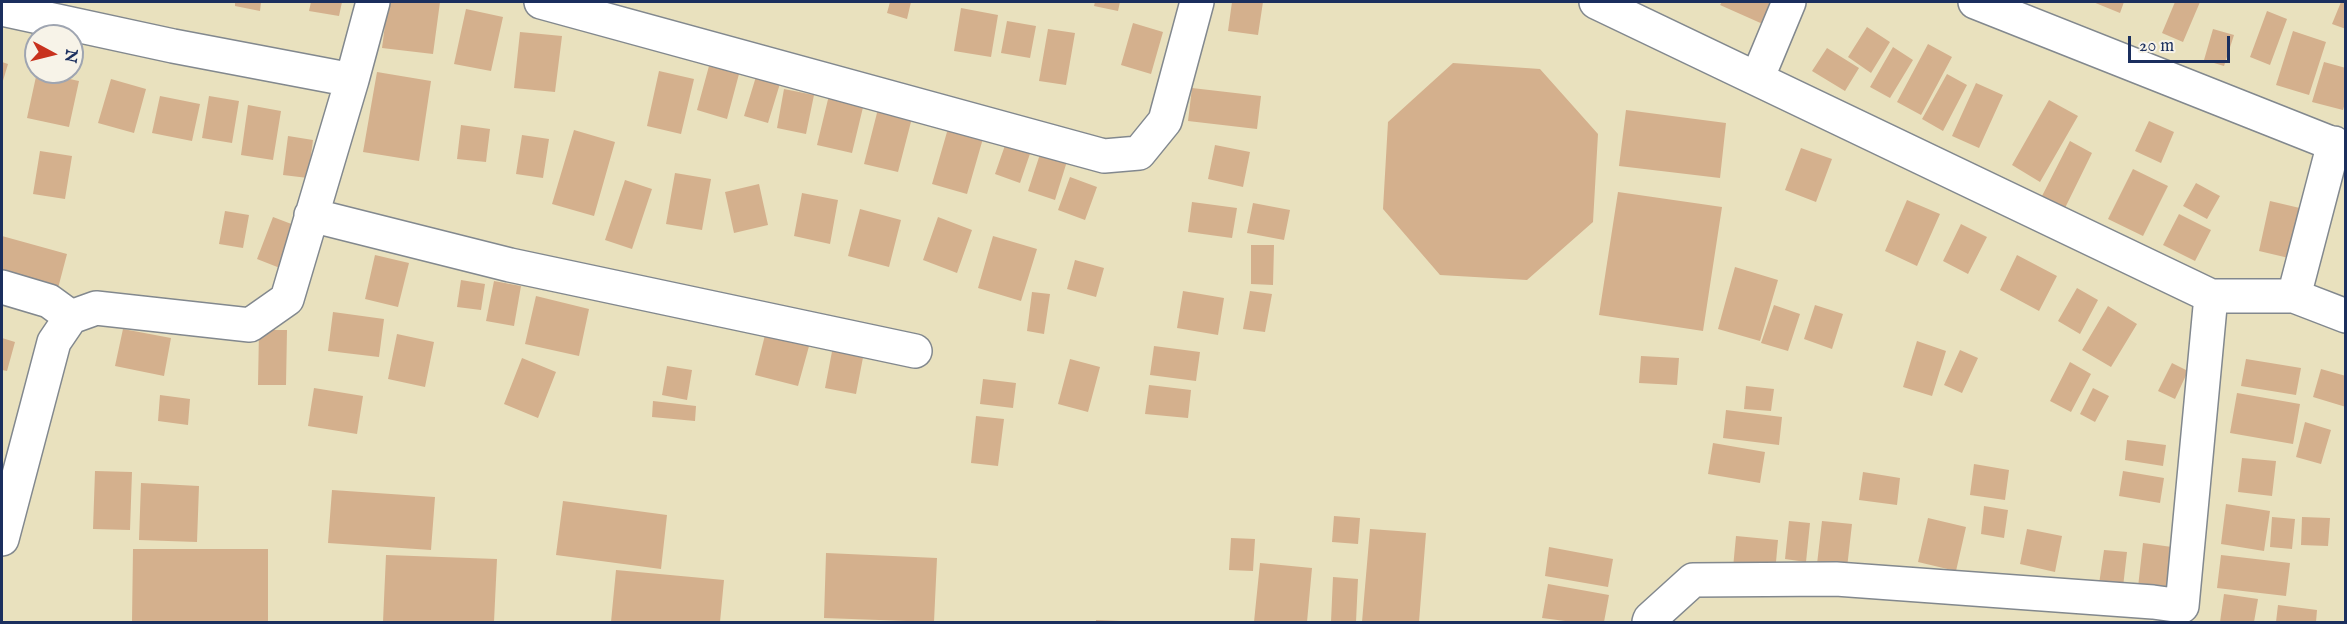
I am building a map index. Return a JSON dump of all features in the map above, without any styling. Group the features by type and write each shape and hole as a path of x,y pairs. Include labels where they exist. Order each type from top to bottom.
{"street":[{"path":"2,539 54,342 71,317 96,308 250,325 287,298 352,81 373,2"},
{"path":"541,2 1104,156 1139,153 1165,121 1197,2"},
{"path":"1596,2 2211,296 2294,297 2346,316"},
{"path":"1757,79 1789,2"},
{"path":"1992,5 2340,146 2294,297"},
{"path":"2,9 352,81"},
{"path":"311,215 510,265 915,351"},
{"path":"2,287 49,301 71,317"},
{"path":"1649,622 1692,580 1836,579 2182,606 2211,296"}],"building":[{"path":"235,2 261,2 260,11 235,6"},
{"path":"311,2 342,2 339,16 309,11"},
{"path":"388,2 440,2 433,54 382,48"},
{"path":"890,2 911,2 907,19 887,13"},
{"path":"1095,2 1120,2 1118,11 1094,6"},
{"path":"1232,2 1263,2 1258,35 1228,31"},
{"path":"1722,2 1776,2 1765,25 1720,5"},
{"path":"2093,2 2124,2 2120,13"},
{"path":"2175,2 2200,2 2183,42 2162,33"},
{"path":"2341,2 2346,2 2346,29 2332,24"},
{"path":"961,8 998,15 991,57 954,51"},
{"path":"466,9 503,17 491,71 454,64"},
{"path":"2267,11 2287,19 2270,65 2250,57"},
{"path":"1007,21 1036,26 1030,58 1001,53"},
{"path":"1133,23 1163,32 1151,74 1121,65"},
{"path":"1867,27 1890,42 1871,73 1848,57"},
{"path":"1048,29 1075,33 1066,85 1039,81"},
{"path":"2213,29 2234,35 2224,66 2204,60"},
{"path":"2293,31 2326,42 2309,95 2276,85"},
{"path":"520,32 562,36 555,92 514,88"},
{"path":"1928,44 1952,57 1921,115 1897,102"},
{"path":"1893,47 1913,60 1890,98 1870,87"},
{"path":"1827,48 1859,68 1845,91 1812,71"},
{"path":"2,62 8,64 2,84"},
{"path":"2324,62 2346,68 2346,100 2343,110 2312,102"},
{"path":"1453,63 1540,69 1598,134 1593,222 1527,280 1440,275 1383,209 1388,122"},
{"path":"709,66 739,74 727,119 697,110"},
{"path":"758,70 782,77 768,123 744,116"},
{"path":"659,71 694,79 681,134 647,126"},
{"path":"377,72 431,81 419,161 363,152"},
{"path":"1947,74 1967,85 1943,131 1922,119"},
{"path":"111,79 146,89 134,133 98,123"},
{"path":"1976,83 2003,95 1979,148 1952,136"},
{"path":"34,84 78,84 69,127 27,118"},
{"path":"1192,88 1261,96 1257,129 1188,121"},
{"path":"784,89 814,95 806,134 777,128"},
{"path":"830,91 865,99 852,153 817,145"},
{"path":"160,96 200,104 192,141 152,133"},
{"path":"209,96 239,101 232,143 202,138"},
{"path":"2049,100 2078,116 2040,182 2012,165"},
{"path":"248,105 281,111 273,160 241,155"},
{"path":"879,105 913,114 898,172 864,164"},
{"path":"1626,110 1726,123 1720,178 1619,166"},
{"path":"2149,121 2174,132 2161,163 2135,151"},
{"path":"461,125 490,129 486,162 457,159"},
{"path":"949,125 984,135 967,194 932,184"},
{"path":"574,130 615,142 594,216 552,204"},
{"path":"1010,131 1035,139 1020,183 995,174"},
{"path":"522,135 549,139 543,178 516,174"},
{"path":"288,136 313,140 308,178 283,175"},
{"path":"2070,141 2092,153 2065,208 2042,196"},
{"path":"1215,145 1250,152 1243,187 1208,179"},
{"path":"1042,148 1068,158 1055,200 1028,191"},
{"path":"1801,148 1832,159 1816,202 1785,190"},
{"path":"40,151 72,156 65,199 33,194"},
{"path":"2133,169 2168,186 2143,236 2108,219"},
{"path":"675,173 711,179 702,230 666,224"},
{"path":"1070,177 1097,187 1085,220 1058,210"},
{"path":"625,180 652,189 632,249 605,240"},
{"path":"2196,183 2220,196 2207,219 2183,206"},
{"path":"759,184 768,225 734,233 725,192"},
{"path":"1618,192 1722,207 1703,331 1599,315"},
{"path":"802,193 838,200 830,244 794,236"},
{"path":"1907,200 1940,214 1917,266 1885,251"},
{"path":"2270,201 2304,209 2293,259 2259,251"},
{"path":"1192,202 1237,208 1232,238 1188,232"},
{"path":"1253,203 1290,210 1284,240 1247,233"},
{"path":"860,209 901,220 889,267 848,256"},
{"path":"225,211 249,215 243,248 219,244"},
{"path":"2179,214 2211,230 2195,261 2163,245"},
{"path":"273,217 302,228 285,270 257,259"},
{"path":"938,217 972,230 957,273 923,260"},
{"path":"1961,224 1987,237 1968,274 1943,261"},
{"path":"2,236 67,254 57,292 2,277"},
{"path":"993,236 1037,249 1021,301 978,288"},
{"path":"1251,245 1274,245 1273,285 1251,284"},
{"path":"375,255 409,263 398,307 365,299"},
{"path":"2017,255 2057,276 2039,311 2000,290"},
{"path":"1075,260 1104,268 1096,297 1067,289"},
{"path":"1735,267 1778,280 1760,341 1718,329"},
{"path":"461,280 485,284 481,310 457,307"},
{"path":"494,281 521,286 514,326 486,321"},
{"path":"2077,288 2098,300 2080,334 2058,321"},
{"path":"1183,291 1224,298 1218,335 1177,328"},
{"path":"1250,291 1272,294 1265,332 1243,329"},
{"path":"1032,292 1050,294 1044,334 1027,331"},
{"path":"536,296 589,309 579,356 525,344"},
{"path":"1774,305 1800,314 1788,351 1761,343"},
{"path":"1815,305 1843,314 1832,349 1804,339"},
{"path":"2108,306 2137,324 2111,367 2082,350"},
{"path":"333,312 384,319 379,357 328,351"},
{"path":"767,327 811,339 798,386 755,375"},
{"path":"123,329 171,338 164,376 115,366"},
{"path":"259,330 287,330 286,385 258,385"},
{"path":"397,334 434,342 425,387 388,379"},
{"path":"2,338 15,342 7,371 2,370"},
{"path":"834,341 865,347 856,394 825,388"},
{"path":"1917,341 1946,351 1932,396 1903,387"},
{"path":"1154,346 1200,352 1196,381 1150,375"},
{"path":"1960,350 1978,358 1962,393 1944,385"},
{"path":"1641,356 1679,358 1677,385 1639,383"},
{"path":"522,358 556,372 538,418 504,404"},
{"path":"1070,359 1100,367 1088,412 1058,404"},
{"path":"2246,359 2301,368 2296,395 2241,386"},
{"path":"2070,362 2091,374 2071,412 2050,401"},
{"path":"2172,363 2188,371 2175,399 2158,391"},
{"path":"667,366 692,370 687,400 662,395"},
{"path":"2321,369 2346,376 2346,407 2313,397"},
{"path":"983,379 1016,383 1013,408 980,404"},
{"path":"1149,385 1191,390 1188,418 1145,414"},
{"path":"1746,386 1774,389 1771,411 1744,409"},
{"path":"314,388 363,396 357,434 308,426"},
{"path":"2093,388 2109,396 2095,422 2080,414"},
{"path":"2237,393 2300,404 2293,444 2230,433"},
{"path":"160,395 190,399 188,425 158,421"},
{"path":"653,401 696,406 695,421 652,417"},
{"path":"1726,410 1782,417 1779,445 1723,438"},
{"path":"976,416 1004,419 998,466 971,463"},
{"path":"2305,422 2331,430 2321,464 2296,457"},
{"path":"2127,440 2166,445 2163,466 2125,460"},
{"path":"1713,443 1765,452 1760,483 1708,474"},
{"path":"2242,458 2276,461 2272,496 2238,492"},
{"path":"1974,464 2009,470 2005,500 1970,495"},
{"path":"95,471 132,472 130,530 93,529"},
{"path":"2123,471 2164,478 2160,503 2119,496"},
{"path":"1863,472 1900,478 1897,505 1859,500"},
{"path":"141,483 199,486 197,542 139,540"},
{"path":"332,490 435,497 431,550 328,543"},
{"path":"563,501 667,515 661,569 556,555"},
{"path":"2226,504 2270,511 2264,551 2221,544"},
{"path":"1984,506 2008,510 2004,538 1981,534"},
{"path":"1334,516 1360,518 1358,544 1332,542"},
{"path":"2272,517 2295,519 2292,549 2270,547"},
{"path":"2302,517 2330,518 2328,546 2301,545"},
{"path":"1928,518 1966,527 1956,571 1918,562"},
{"path":"1789,521 1810,523 1806,562 1785,559"},
{"path":"1822,521 1852,524 1847,568 1817,564"},
{"path":"1370,529 1426,533 1419,622 1362,622"},
{"path":"2027,529 2062,536 2055,572 2020,564"},
{"path":"1736,536 1778,540 1775,573 1733,568"},
{"path":"1231,538 1255,539 1253,571 1229,570"},
{"path":"2143,543 2172,547 2166,600 2137,596"},
{"path":"1549,547 1613,559 1608,587 1545,576"},
{"path":"133,549 268,549 268,622 132,622"},
{"path":"2104,550 2127,552 2123,587 2099,584"},
{"path":"826,553 937,558 934,622 824,618"},
{"path":"386,555 497,559 494,622 383,622"},
{"path":"2221,555 2290,563 2286,596 2217,588"},
{"path":"1260,563 1312,568 1307,622 1254,622"},
{"path":"616,570 724,580 720,622 611,622"},
{"path":"1333,577 1358,579 1356,622 1331,622"},
{"path":"1548,584 1609,595 1604,622 1573,622 1542,618"},
{"path":"2224,594 2258,599 2254,622 2220,622"},
{"path":"2278,605 2317,610 2316,622 2276,622"},
{"path":"1096,620 1121,621 1121,622 1096,622"}]}
